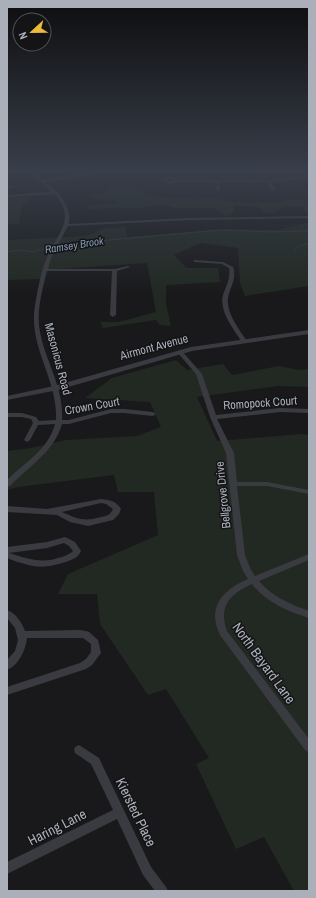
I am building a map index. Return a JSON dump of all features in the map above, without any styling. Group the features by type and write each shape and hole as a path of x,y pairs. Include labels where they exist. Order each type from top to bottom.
{"street":[{"path":"66,212 67,225 309,217"},
{"name":"Masonicus Road","path":"7,484 46,449 59,424 59,406 37,331 36,316 45,270 67,225"},
{"path":"196,261 223,263 231,267 233,274 225,296 226,310 244,341"},
{"path":"45,270 115,270 128,267"},
{"path":"113,315 115,270"},
{"name":"Airmont Avenue","path":"7,398 54,388 180,352 309,332"},
{"name":"Bellgrove Drive","path":"180,352 199,374 213,417 230,453 241,555 247,570 253,580 267,594 279,602 309,615"},
{"name":"Romopock Court","path":"213,417 280,410 309,411"},
{"name":"Crown Court","path":"36,424 59,424 80,420 111,411 153,414"},
{"path":"7,415 28,416 34,418 36,424 28,440"},
{"path":"234,484 267,484 309,492"},
{"path":"7,509 58,513 72,520 88,523 110,518 117,509 108,502 100,501 47,512"},
{"path":"7,550 47,546 65,540 72,544 77,551 73,556 46,566 7,556"},
{"name":"North Bayard Lane","path":"309,557 238,587 223,600 219,616 223,632 309,747"},
{"path":"7,613 18,625 22,635 22,648 18,655 7,666"},
{"path":"7,691 83,666 89,662 96,653 95,643 86,636 80,634 22,635"},
{"name":"Kiersted Place","path":"79,750 95,761 147,871 162,891"},
{"name":"Haring Lane","path":"7,868 120,812"}],"shaded area":[{"path":"7,212 21,212 19,224 7,224"},
{"path":"220,212 234,212 234,213 226,216"},
{"path":"263,212 275,212 273,213"},
{"path":"309,222 309,286 245,296 240,283 238,248 200,243 174,255 187,268 218,268 220,282 166,285 166,303 171,326 160,325 156,320 103,328 100,322 118,322 156,312 147,263 42,270 41,279 7,280 7,240 86,236 105,228 126,227 127,237 226,229 279,230"},
{"path":"176,360 187,370 223,364 232,375 279,366 299,370 309,369 309,387 278,386 197,397 217,441 301,434 309,435 309,891 294,891 264,837 236,849 196,764 209,758 166,689 148,695 100,624 97,594 58,594 68,574 158,535 154,492 118,492 114,475 18,487 7,490 7,451 31,448 66,440 137,436 161,427 150,402 85,398 112,378"}],"waterway":[{"name":"Ramsey Brook","path":"7,252 21,250 33,252 47,248 88,242 220,230 272,232 309,231"},
{"path":"294,251 299,246 309,243"}]}
